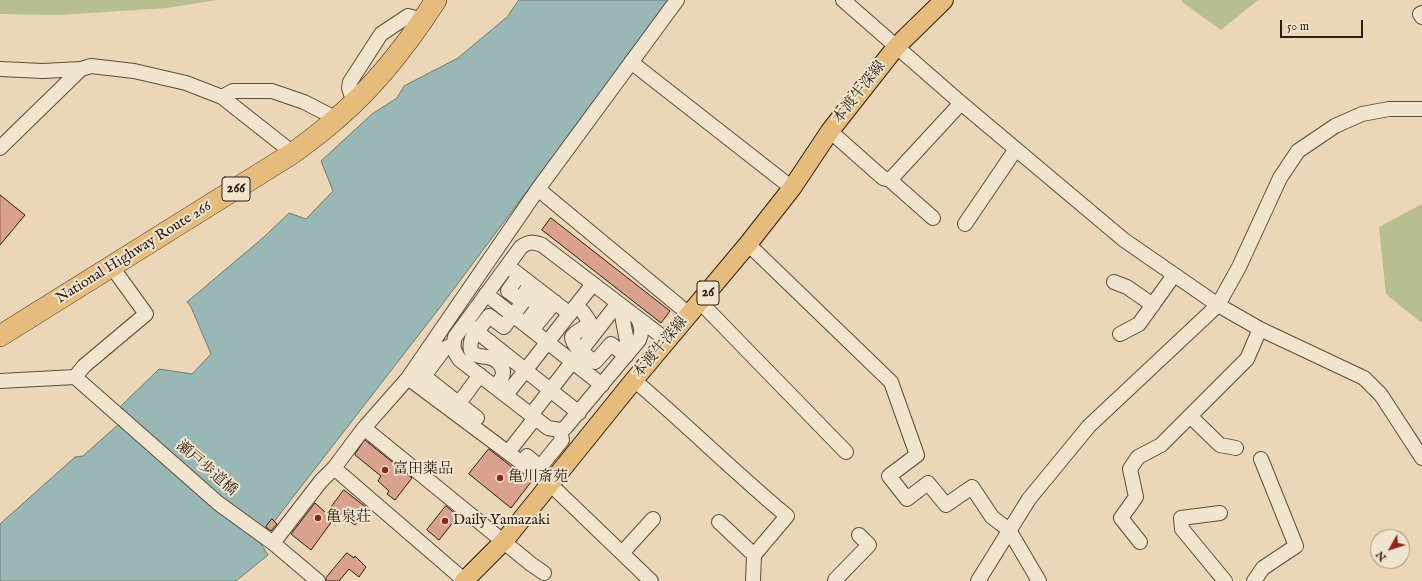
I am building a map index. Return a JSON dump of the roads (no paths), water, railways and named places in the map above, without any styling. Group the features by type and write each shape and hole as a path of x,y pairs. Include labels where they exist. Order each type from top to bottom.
{"highway":[{"name":"National Highway Route 266","path":"0,336 293,153 337,119 370,86 422,21 436,0"}],"main road":[{"name":"本渡牛深線","path":"464,581 504,541 634,380 748,244 792,188 830,131 896,47 944,0"}],"street":[{"path":"273,542 321,481 334,468 364,428 408,378 538,189 677,0"},
{"path":"843,0 961,103 1124,240 1218,305 1260,329 1364,378 1381,395 1422,458"},
{"path":"1422,13 1420,14 1422,17"},
{"path":"631,62 792,188"},
{"path":"0,69 43,71 80,69 91,66 134,71 186,84 222,97 293,153"},
{"path":"0,148 80,69"},
{"path":"222,97 233,91 272,91 304,102 337,119"},
{"path":"890,180 961,103"},
{"path":"978,581 1029,499 1088,426 1218,305 1239,267 1280,178 1298,151 1335,126 1362,114 1389,109 1422,110"},
{"path":"830,131 883,178 890,180 933,218"},
{"path":"965,224 1016,149"},
{"path":"538,189 695,308 846,452"},
{"path":"638,318 642,333 639,340 566,428 560,430 548,428 533,417 460,360 454,352 453,345 455,337 521,246 527,242 534,242 542,246 593,284 619,304 638,318 668,341"},
{"path":"748,244 891,382 917,455 889,476 907,499 928,483 946,505 972,487 992,517 1009,530 1039,581"},
{"path":"507,266 554,302 573,310 583,312 589,321 588,326 584,329 578,330 572,337 572,342 576,356 602,386"},
{"path":"0,381 74,377 84,366 146,314 112,267"},
{"path":"500,391 503,371 501,365 496,360 488,357 482,358 476,356 470,348 470,343 489,316 504,328 523,302 508,291 519,275"},
{"path":"1120,334 1139,324 1174,275"},
{"path":"1114,282 1127,287 1153,305"},
{"path":"528,327 539,306 524,294 531,284"},
{"path":"500,391 526,370 593,284"},
{"path":"486,294 547,342 576,356 595,362 611,344 628,354"},
{"path":"528,327 547,318 554,302"},
{"path":"619,304 628,354"},
{"path":"513,446 550,390 619,304"},
{"path":"465,322 579,413"},
{"path":"1140,542 1121,518 1136,497 1130,469 1138,457 1161,445 1247,359 1260,329"},
{"path":"453,345 445,348 424,376 459,404 540,467 562,440 560,430"},
{"path":"459,404 480,376"},
{"name":"瀬戸歩道橋","path":"74,377 218,503 273,542 318,581"},
{"path":"408,378 550,484 622,553 646,579"},
{"path":"634,380 669,409 751,486 786,516 754,555 753,581"},
{"path":"1190,416 1220,445 1236,448"},
{"path":"364,428 544,573"},
{"path":"1254,581 1263,568 1296,546 1261,458"},
{"path":"334,468 464,581"},
{"path":"1220,513 1181,518 1182,529 1225,581"},
{"path":"622,553 653,519"},
{"path":"719,522 754,555"},
{"path":"836,581 835,580 869,545 859,535"}],"water":[{"path":"519,0 670,0 441,306 259,541 268,555 236,581 0,581 0,524 75,457 83,456 129,415 120,407 159,369 192,374 211,354 191,307 187,302 264,237 289,213 306,219 333,191 321,161 372,114 397,98 404,86 458,58 507,17"}],"place":[{"name":"富田薬品","path":"385,470"},
{"name":"亀川斎苑","path":"500,478"},
{"name":"亀泉荘","path":"318,518"},
{"name":"Daily Yamazaki","path":"445,521"}]}
